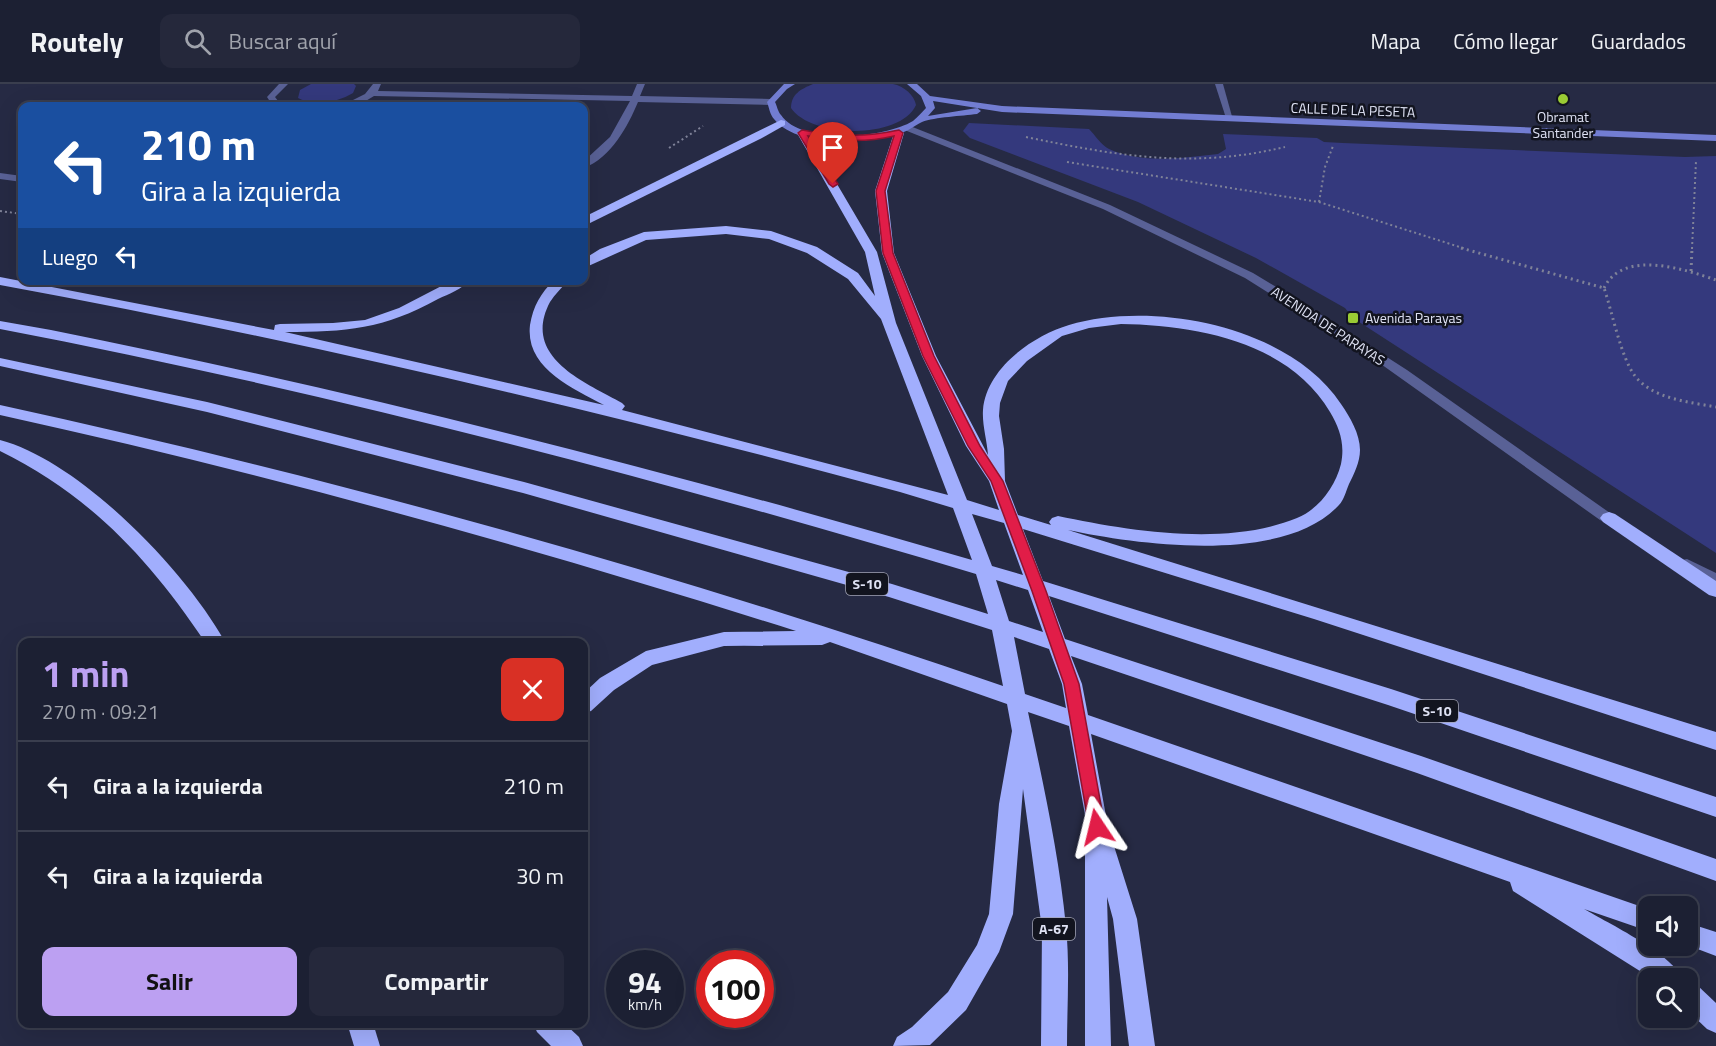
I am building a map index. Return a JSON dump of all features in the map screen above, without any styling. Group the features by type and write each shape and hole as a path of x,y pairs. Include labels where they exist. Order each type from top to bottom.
{"highway":[{"path":"588,220 781,123"},
{"path":"905,131 881,191 888,253 929,356 974,446 997,481 1072,684 1097,827 1125,919 1142,1046"},
{"path":"802,133 871,252 889,323 977,547 1004,638 1022,730 1010,804 1001,914 987,952 957,1001 921,1036 906,1046"},
{"path":"588,262 644,236 726,230 771,235 812,249 853,276 889,323"},
{"path":"0,281 18,284"},
{"path":"22,285 221,322 637,416 920,492 1358,625 1716,741"},
{"path":"221,322 302,328 367,323 399,313 454,285"},
{"path":"558,285 540,305 537,326 538,347 553,366 577,383 637,416"},
{"path":"920,492 1089,529 1153,538 1210,540 1261,536 1302,522 1332,503 1346,479 1352,450 1335,406 1318,385 1297,366 1272,351 1226,334 1198,327 1133,320 1103,322 1055,334 1014,362 994,394 990,414 996,448 997,481"},
{"name":"S-10","path":"0,325 200,364 537,445 897,543 1156,621 1424,707 1716,807"},
{"name":"S-10","path":"0,362 207,407 525,488 892,591 1267,713 1716,870"},
{"path":"0,410 277,473 482,530 845,639 1638,916"},
{"path":"0,445 72,484 122,525 151,554 212,638"},
{"path":"1609,518 1716,590"},
{"path":"588,701 607,684 646,659 724,639 845,639"},
{"name":"A-67","path":"1022,730 1039,812 1054,929 1054,1046"},
{"name":"A-67","path":"1097,827 1095,899 1098,1046"},
{"path":"1491,865 1658,968"},
{"path":"1698,938 1716,944"},
{"path":"1698,1003 1716,1020"},
{"path":"362,1028 368,1046"},
{"path":"551,1028 570,1046"}],"street":[{"path":"273,102 271,97 284,84"},
{"path":"373,93 377,84"},
{"path":"588,162 616,138 641,84"},
{"path":"791,84 784,87 771,102 772,111 781,123 802,133 846,140 873,138 905,131 925,119 931,108 928,98 921,89 911,84"},
{"path":"1219,84 1230,118"},
{"path":"354,102 373,93 771,102"},
{"name":"CALLE DE LA PESETA","path":"928,98 989,109 1716,138"},
{"name":"CALLE DE LA PESETA","path":"925,119 989,109"},
{"name":"AVENIDA DE PARAYAS","path":"905,131 1109,209 1208,254 1250,277 1294,302 1455,410 1609,518 1716,580"},
{"path":"0,176 18,178"}],"path":[{"path":"662,152 705,124 715,100"},
{"path":"1319,202 1325,168 1335,141"},
{"path":"1691,271 1696,152"},
{"path":"1058,160 1319,202 1420,236 1604,288"},
{"path":"0,210 18,213"},
{"path":"1716,279 1691,271 1653,266 1621,270 1611,276 1604,288 1634,375 1658,392 1681,400 1716,407"}],"shaded area":[{"path":"311,84 354,84 356,86 353,93 326,102 305,101 298,98 300,90"},
{"path":"813,84 893,84 908,92 916,105 907,116 893,124 855,131 835,129 801,118 791,108 795,96"},
{"path":"969,123 1089,129 1109,149 1121,154 1149,158 1218,154 1226,149 1223,134 1317,138 1324,142 1343,143 1685,157 1716,156 1716,553 1353,318 1345,308 1256,258 1138,202 970,138 963,131"}],"place":[{"name":"Obramat Santander","path":"1563,99"},
{"name":"Avenida Parayas","path":"1353,318"}],"route":[{"path":"833,184 802,133 846,140 899,133 881,191 888,253 929,356 974,446 997,481 1039,591 1072,684 1097,827"}]}
